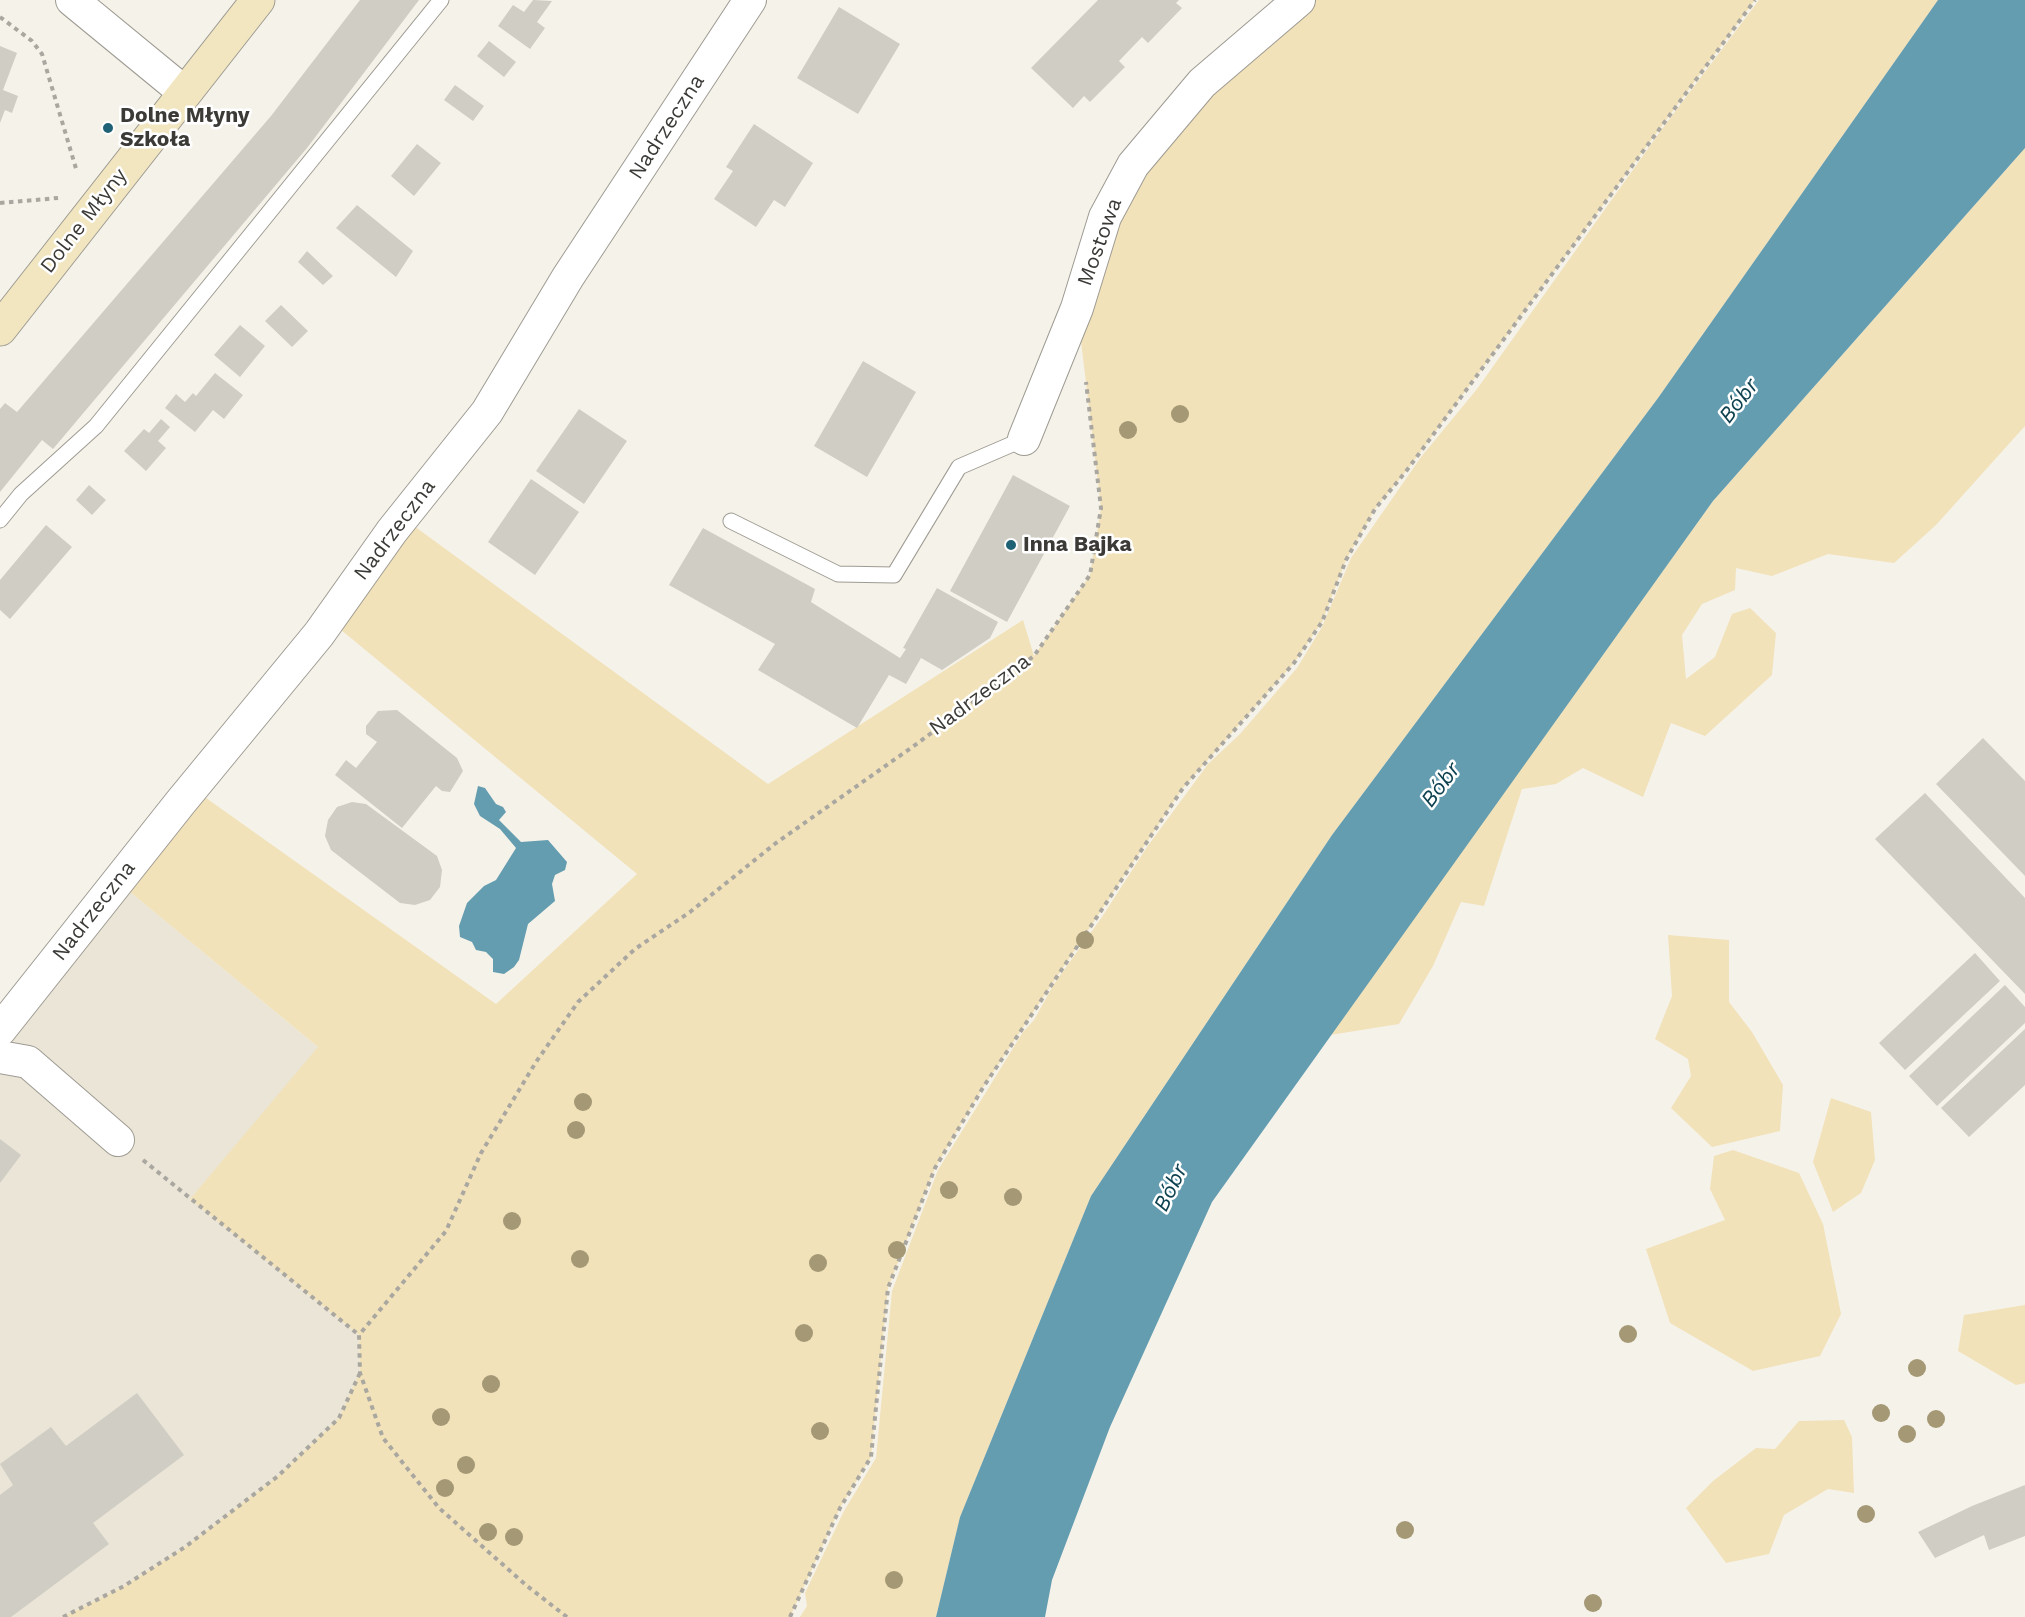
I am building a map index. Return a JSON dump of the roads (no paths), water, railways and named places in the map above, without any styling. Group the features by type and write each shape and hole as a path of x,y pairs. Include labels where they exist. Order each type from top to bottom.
{"street":[{"path":"72,0 184,92"},
{"name":"Dolne Młyny","path":"0,327 258,0"},
{"name":"Nadrzeczna","path":"0,1030 180,803 319,633 392,531 487,412 568,277 750,0"},
{"name":"Mostowa","path":"1024,439 1077,308 1105,218 1133,165 1202,83 1299,0"},
{"path":"0,1057 28,1062 118,1140"}],"lane":[{"path":"0,520 21,494 96,426 441,0"},
{"path":"730,521 838,574 894,575 959,466 1024,439"}],"water":[{"name":"Bóbr","path":"1938,0 2025,0 2025,148 1713,501 1212,1202 1110,1427 1052,1580 1045,1617 936,1617 960,1517 1091,1196 1332,835 1658,398"},
{"path":"478,786 485,788 496,804 503,807 506,812 499,820 521,842 548,840 567,862 565,870 555,875 552,884 555,901 528,924 519,960 504,974 493,972 493,959 486,952 476,950 472,942 460,937 459,926 467,903 484,886 496,880 516,848 500,829 480,816 474,804"}],"place":[{"name":"Dolne Młyny Szkoła","path":"108,128"},
{"name":"Inna Bajka","path":"1011,545"}]}
